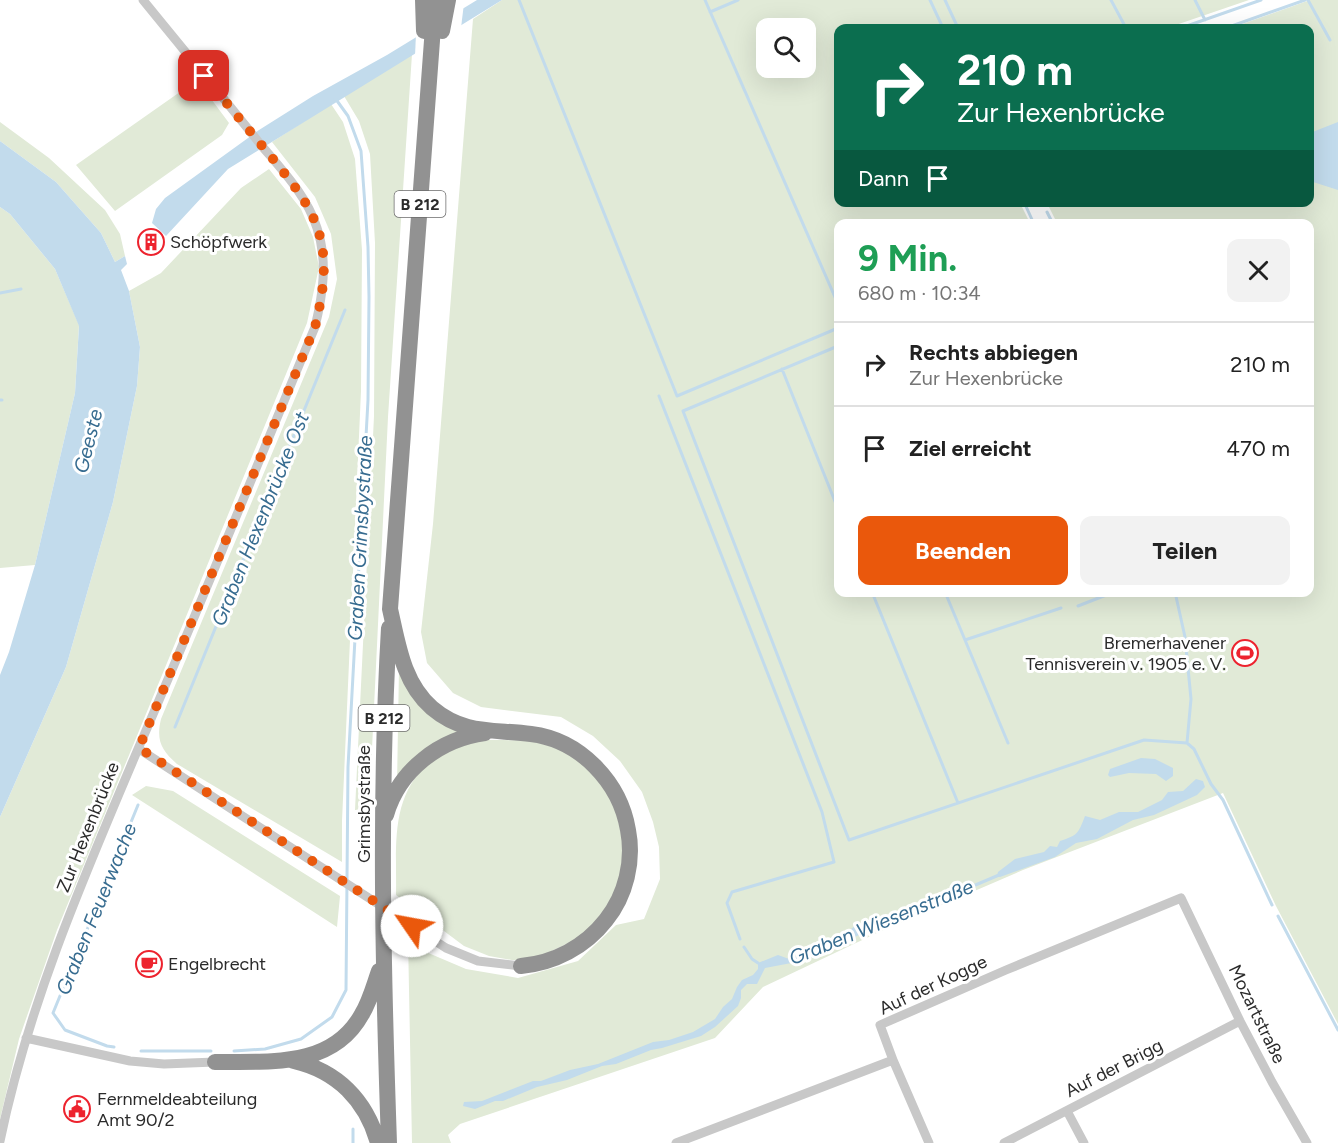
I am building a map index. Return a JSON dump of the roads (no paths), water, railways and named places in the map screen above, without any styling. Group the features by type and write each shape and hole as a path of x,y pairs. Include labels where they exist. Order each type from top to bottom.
{"highway":[{"name":"B 212","path":"390,609 435,5"},
{"path":"390,609 410,681 444,717 459,724 492,732 545,737 570,747 602,774 623,809 630,836 629,864 625,884 617,904 601,927 569,952 532,965 521,966"},
{"name":"Grimsbystraße","path":"389,1143 383,958 383,748 390,609"},
{"path":"383,826 394,794 404,779 422,761 443,746 458,739 492,732"},
{"path":"215,1062 293,1060 307,1058 326,1050 353,1028 368,1004 383,958"},
{"path":"293,1060 320,1069 344,1085 362,1106 378,1143"}],"street":[{"name":"Zur Hexenbrücke","path":"0,1141 26,1038 63,933 315,327 321,300 324,273 322,248 317,227 300,194 143,0"},
{"path":"139,748 432,939 462,956 478,961 521,966"},
{"name":"Mozartstraße","path":"1181,898 1240,1021 1307,1143"},
{"name":"Auf der Kogge","path":"893,1060 880,1025 1005,970 1181,898"},
{"name":"Auf der Brigg","path":"1004,1143 1240,1021"},
{"path":"26,1038 130,1061 164,1064 215,1062"},
{"path":"676,1143 893,1060 929,1143"},
{"path":"1067,1111 1084,1143"}],"water":[{"path":"477,0 502,0 228,169 166,236 152,223 156,209 165,198 259,130"},
{"path":"1338,122 1338,190 1314,182 1314,131"},
{"name":"Geeste","path":"0,141 56,182 101,233 115,262 125,256 127,264 121,270 129,291 140,347 137,386 113,502 66,667 0,817 0,675 35,565 75,393 79,326 55,269 10,214 0,207"},
{"path":"1141,758 1155,759 1173,768 1173,776 1166,781 1156,774 1129,773 1110,777 1108,775 1110,769"},
{"path":"1196,779 1203,781 1205,787 1197,795 1154,815 1133,820 1097,839 1076,843 1055,857 1000,877 997,876 998,872 1015,859 1044,852 1050,846 1057,847 1060,841 1077,833 1085,816 1100,820 1119,812 1138,812 1162,800 1168,792 1183,791"},
{"path":"855,926 871,927 871,929 835,947 811,954 802,961 765,968 757,984 747,984 741,990 738,1006 715,1027 701,1036 651,1050 616,1064 602,1066 567,1080 537,1087 503,1101 495,1101 475,1109 463,1106 464,1102 482,1101 533,1081 541,1081 570,1070 598,1064 653,1042 669,1040 693,1032 715,1019 732,999 742,980 753,975 758,969 758,963 778,955 789,959 803,954 810,945 834,940"}],"waterway":[{"path":"519,0 677,396 834,330"},
{"path":"705,0 834,295"},
{"path":"710,12 738,0"},
{"path":"930,0 941,24"},
{"path":"945,0 956,24"},
{"path":"1111,0 1124,24"},
{"path":"1195,0 1205,20"},
{"path":"1192,24 1261,0"},
{"path":"1237,24 1305,0"},
{"path":"1308,0 1330,40"},
{"name":"Graben Grimsbystraße","path":"234,1051 265,1049 301,1039 332,1017 346,990 348,767 368,400 369,297 361,151 348,116 335,98"},
{"path":"1026,207 1032,219"},
{"path":"1047,212 1050,219"},
{"path":"0,293 21,289"},
{"name":"Graben Hexenbrücke Ost","path":"175,727 345,310"},
{"path":"834,348 683,411 849,840 1144,740 1187,743 1194,749 1211,784 1223,800 1272,905"},
{"path":"782,369 834,499"},
{"path":"659,396 822,812 834,862 732,892 727,903 740,939"},
{"path":"874,597 958,803"},
{"path":"947,597 965,640"},
{"path":"1078,606 1101,597"},
{"path":"1176,597 1185,637 1191,699 1187,743"},
{"path":"1008,743 965,640 1061,608"},
{"name":"Graben Feuerwache","path":"114,1047 65,1030 53,1013 138,805"},
{"name":"Graben Wiesenstraße","path":"867,931 999,875"},
{"path":"1278,916 1338,1030"},
{"path":"744,947 752,959 758,963"},
{"name":"Graben Feuerwache","path":"141,1051 211,1051"},
{"name":"Graben Grimsbystraße","path":"353,1129 353,1143"}],"place":[{"name":"Schöpfwerk","path":"151,242"},
{"name":"Bremerhavener Tennisverein v. 1905 e. V.","path":"1245,653"},
{"name":"Engelbrecht","path":"149,964"},
{"name":"Fernmeldeabteilung Amt 90/2","path":"77,1109"}]}
